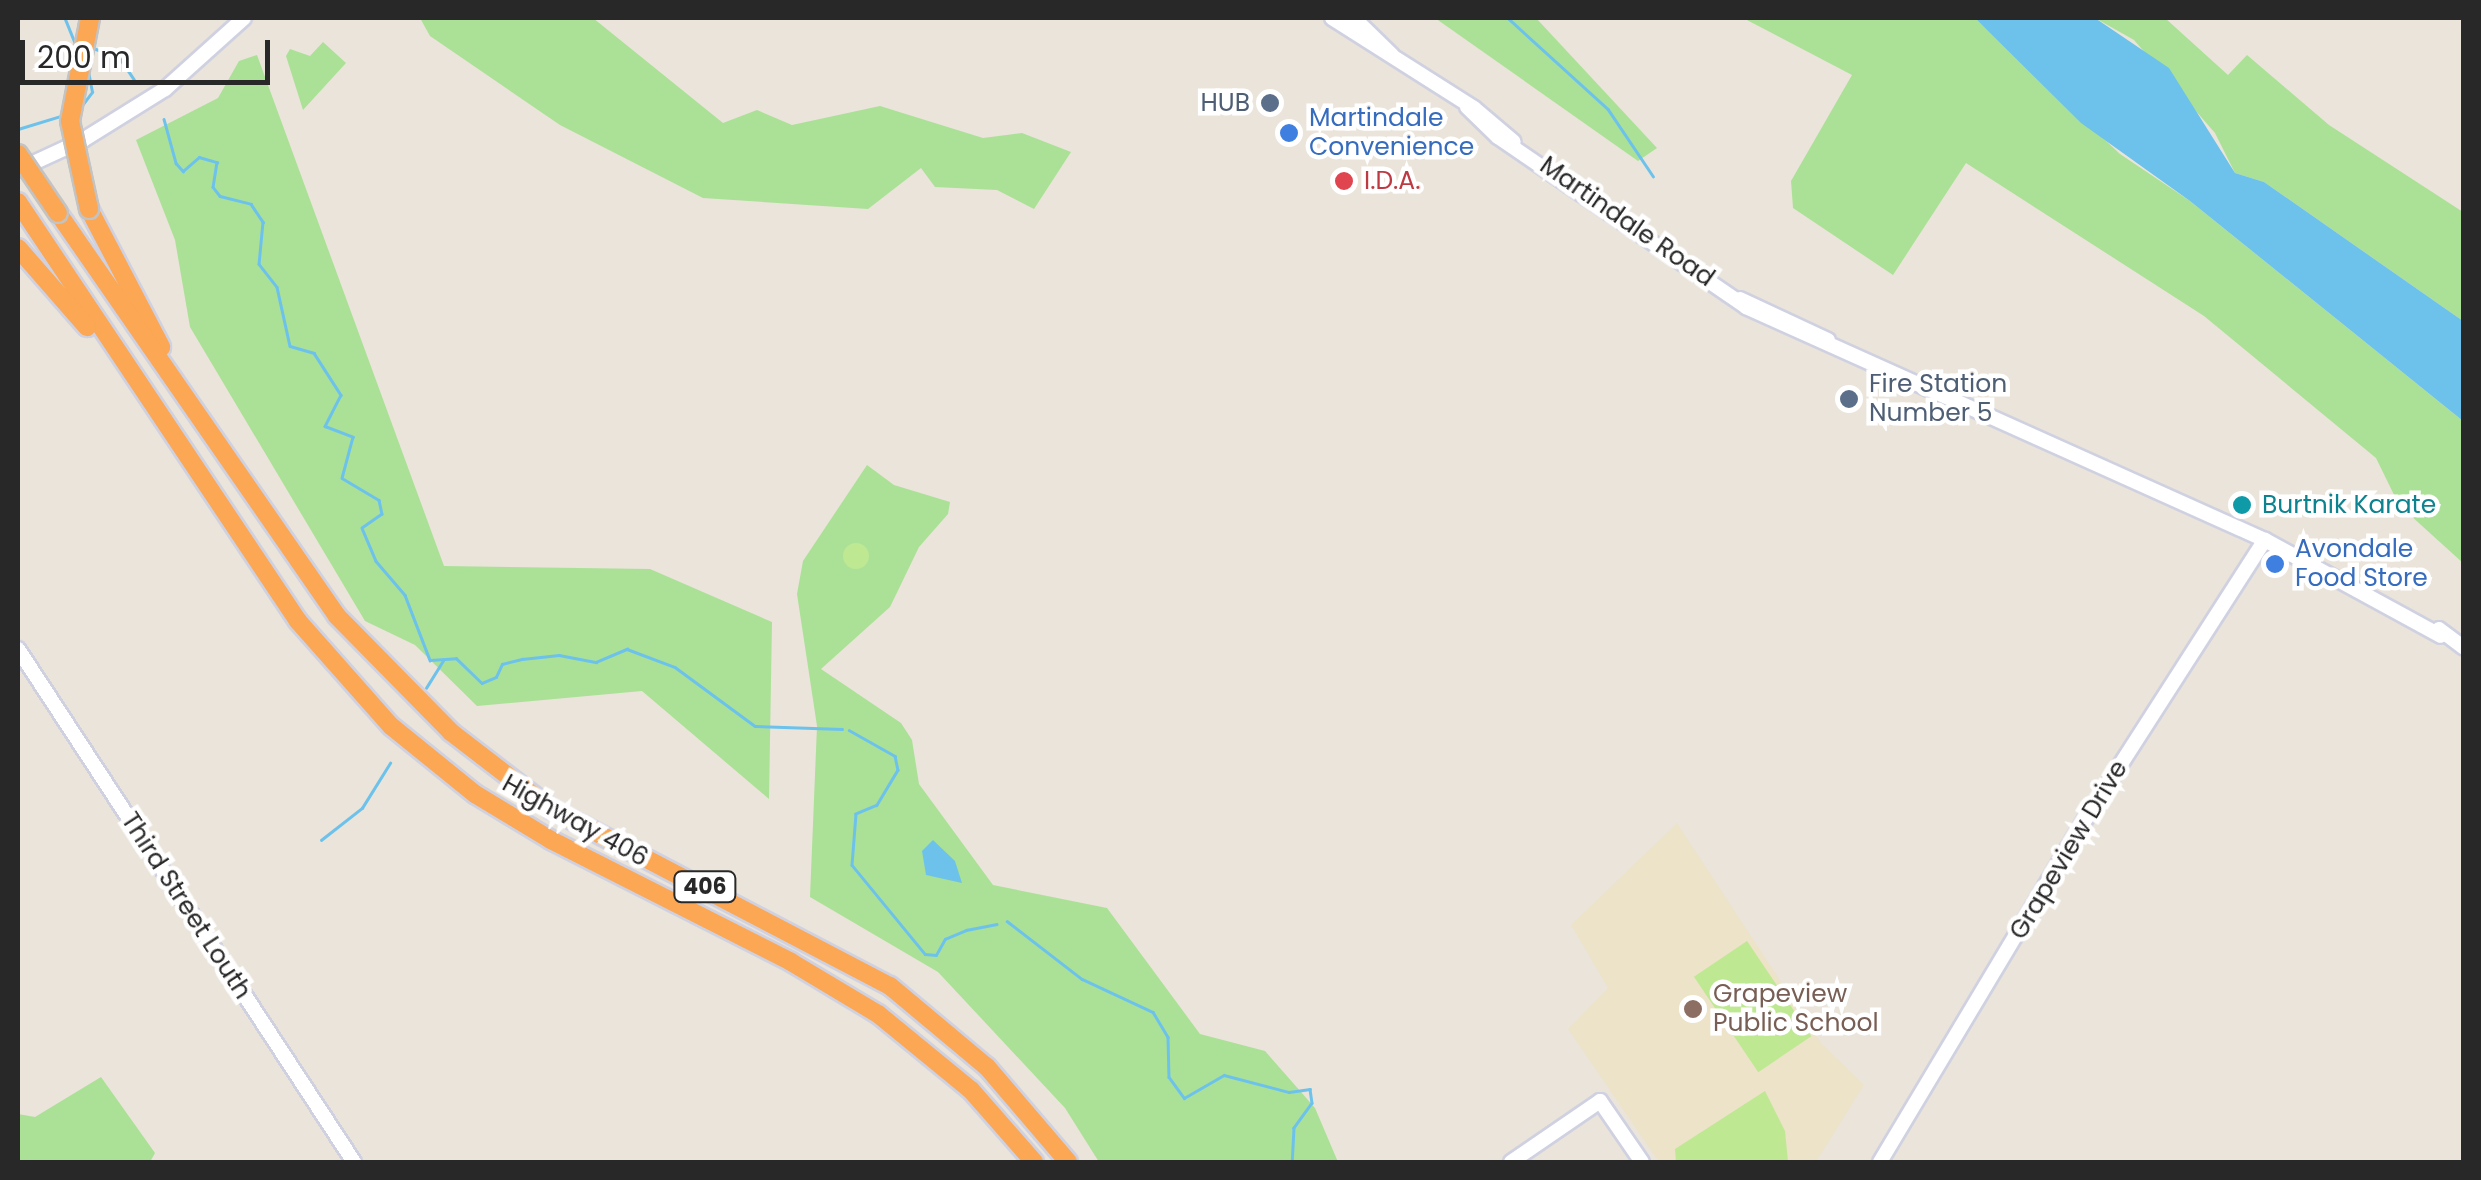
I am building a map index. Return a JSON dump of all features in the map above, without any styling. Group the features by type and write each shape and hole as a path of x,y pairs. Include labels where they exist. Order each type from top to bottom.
{"highway":[{"path":"90,18 70,122 90,209 225,455"},
{"path":"18,154 225,455"},
{"path":"21,208 169,434"},
{"path":"18,248 169,434"},
{"name":"Highway 406","path":"169,434 298,621 391,726 445,772 551,840 791,962 878,1014 971,1090 1034,1162"},
{"name":"Highway 406","path":"225,455 337,616 451,732 551,809 890,986 988,1067 1068,1162"}],"main road":[{"path":"18,170 83,140 165,89 243,18"},
{"name":"Martindale Road","path":"1332,18 1467,107 1498,136 1514,142 1780,324 1828,340 2265,540 2464,648"},
{"name":"Martindale Road","path":"1354,18 1392,55"},
{"name":"Grapeview Drive","path":"1880,1162 2084,820 2265,540"},
{"name":"Third Street Louth","path":"18,650 354,1162"},
{"path":"1511,1162 1600,1101 1642,1162"}],"shaded area":[{"name":"Grapeview Public School","path":"1677,823 1821,1043 1864,1085 1816,1162 1659,1162 1568,1029 1608,988 1571,925"}],"green space":[{"path":"420,18 593,18 723,123 757,110 792,125 880,106 983,138 1022,133 1071,152 1034,209 997,190 935,187 921,168 868,209 703,198 560,125 430,36"},
{"path":"1435,18 1536,18 1657,148 1638,161"},
{"path":"1743,18 1975,18 2120,154 2190,201 2463,421 2463,563 2399,505 2376,458 2204,316 1966,163 1893,275 1793,208 1791,181 1852,75"},
{"path":"2095,18 2165,18 2228,75 2247,55 2329,125 2463,212 2463,321 2264,182 2235,173 2215,133 2134,40"},
{"path":"323,42 346,63 303,110 286,56 290,49 310,56"},
{"path":"257,55 444,566 650,569 772,622 769,799 642,691 477,706 415,645 365,621 190,327 175,240 136,140 218,98 239,61"},
{"path":"867,465 894,485 950,502 948,514 919,547 890,607 821,669 901,723 912,740 919,784 993,885 1107,908 1200,1034 1265,1051 1315,1108 1338,1162 1099,1162 1065,1108 938,972 810,897 817,726 797,594 803,561"},
{"path":"856,543 865,547 869,556 865,565 856,569 847,565 843,556 847,547"},
{"path":"1747,941 1811,1036 1758,1072 1694,977"},
{"path":"101,1077 155,1153 150,1162 18,1162 18,1114 35,1117"},
{"path":"1765,1091 1785,1131 1788,1162 1676,1162 1675,1149"}],"water":[{"path":"1975,18 2095,18 2169,68 2235,173 2264,182 2463,321 2463,421 2190,201 2081,123"},
{"path":"933,840 955,861 962,883 926,875 922,851"}],"waterway":[{"path":"65,18 77,47"},
{"path":"1508,18 1608,109 1653,176"},
{"path":"90,47 119,57 134,79"},
{"path":"80,108 92,92 88,72"},
{"path":"18,129 64,115"},
{"path":"164,119 176,163 183,171 199,157 217,162 213,187 220,196 251,204 263,222 259,264 277,287 290,346 314,353 341,395 325,426 353,437 342,478 379,500 382,514 362,528 376,561 405,595 430,660 456,658 482,683 496,677 502,664 522,659 559,655 596,662 627,649 675,667 755,726 842,729"},
{"path":"426,688 443,661"},
{"path":"849,730 895,756 898,770 877,805 856,814 852,865 925,954 936,955 945,939 966,930 996,924"},
{"path":"321,840 362,808 390,763"},
{"path":"1007,921 1082,979 1153,1012 1168,1037 1169,1077 1184,1098 1224,1075 1289,1092 1310,1089 1312,1103 1294,1128 1292,1162"}],"place":[{"name":"HUB","path":"1270,103"},
{"name":"Martindale Convenience","path":"1289,133"},
{"name":"I.D.A.","path":"1344,181"},
{"name":"Fire Station Number 5","path":"1849,399"},
{"name":"Burtnik Karate","path":"2242,505"},
{"name":"Avondale Food Store","path":"2275,564"},
{"name":"Grapeview Public School","path":"1693,1009"}]}
